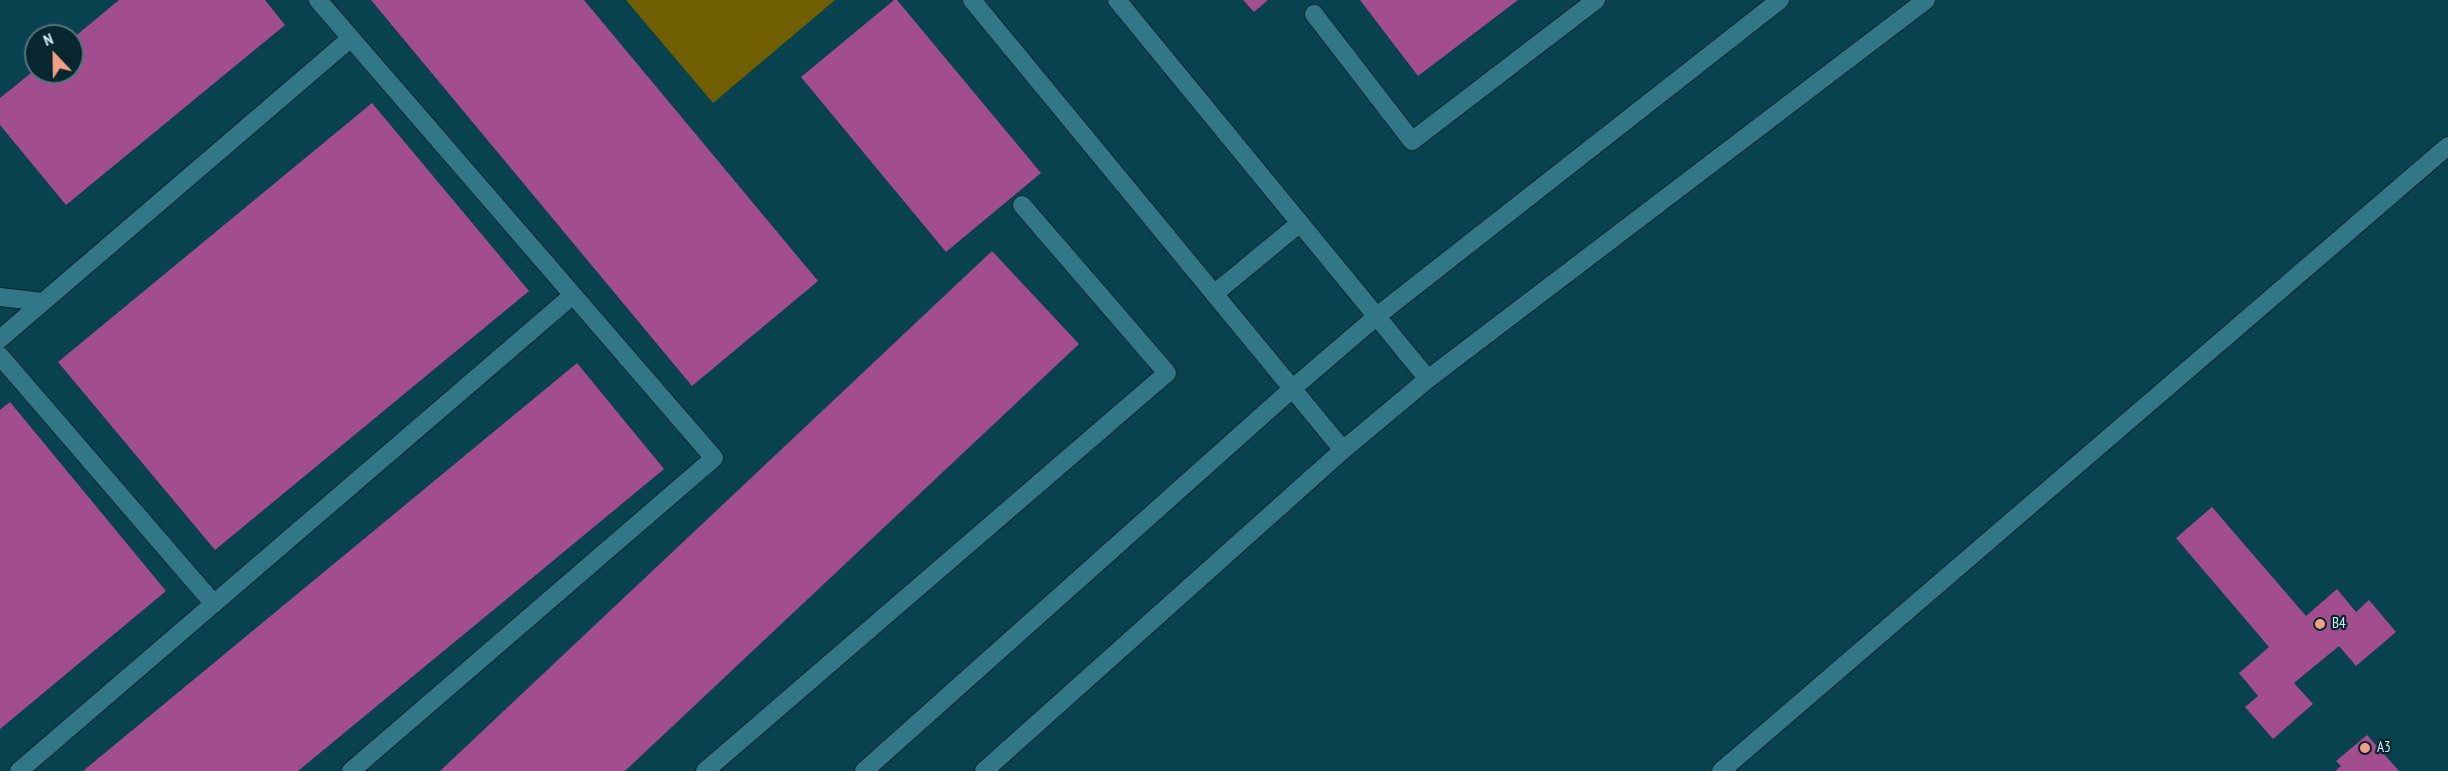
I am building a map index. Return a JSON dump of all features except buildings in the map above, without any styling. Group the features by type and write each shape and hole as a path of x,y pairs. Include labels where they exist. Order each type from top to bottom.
{"street":[{"path":"318,0 714,458 351,771"},
{"path":"972,0 1343,450"},
{"path":"1117,0 1428,379"},
{"path":"1314,14 1412,141 1596,0"},
{"path":"864,771 1377,316 1780,0"},
{"path":"984,771 1343,450 1428,379 1926,0"},
{"path":"0,339 351,38"},
{"path":"1721,771 2448,146"},
{"path":"705,771 1167,373 1022,206"},
{"path":"1214,294 1300,223"},
{"path":"19,771 573,295"},
{"path":"0,297 43,302"},
{"path":"0,356 214,604"}],"shaded area":[{"path":"626,0 835,0 713,103"}],"place":[{"name":"B4","path":"2320,624"},
{"name":"A3","path":"2365,748"}]}
